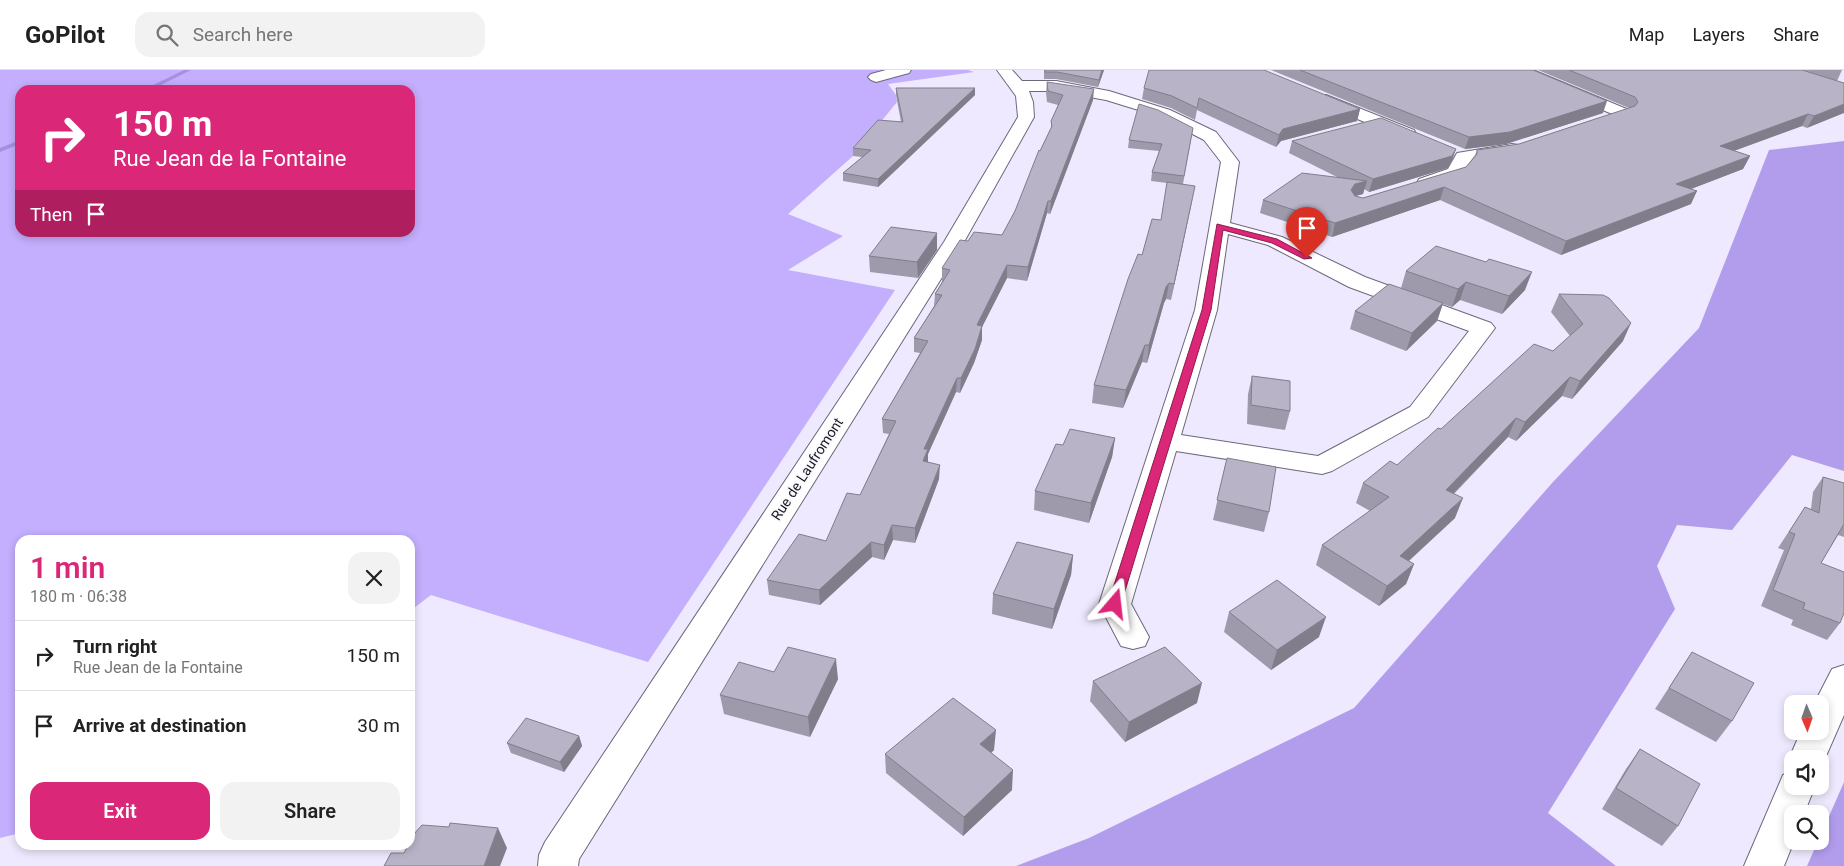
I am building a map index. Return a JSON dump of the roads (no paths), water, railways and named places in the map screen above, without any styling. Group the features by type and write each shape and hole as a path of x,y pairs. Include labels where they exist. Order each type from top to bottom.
{"street":[{"path":"876,77 904,70"},
{"path":"1520,70 1622,113 1595,122"},
{"path":"1011,78 1109,96 1164,113 1210,136 1230,162 1206,310 1115,604 1133,637"},
{"name":"Rue de Laufromont","path":"558,866 559,855 564,847 954,242 1026,118 1027,102 1011,78"},
{"path":"1309,93 1421,139"},
{"path":"1352,130 1380,122"},
{"path":"1446,150 1463,157 1508,151 1525,145"},
{"path":"1407,189 1455,174 1462,165 1463,157"},
{"path":"1166,441 1322,465 1419,412 1483,328 1357,282 1274,241 1220,226"},
{"path":"1829,709 1844,678"},
{"path":"1764,866 1792,795"}],"waterway":[{"path":"156,85 188,70"},
{"path":"0,150 15,144"}]}
